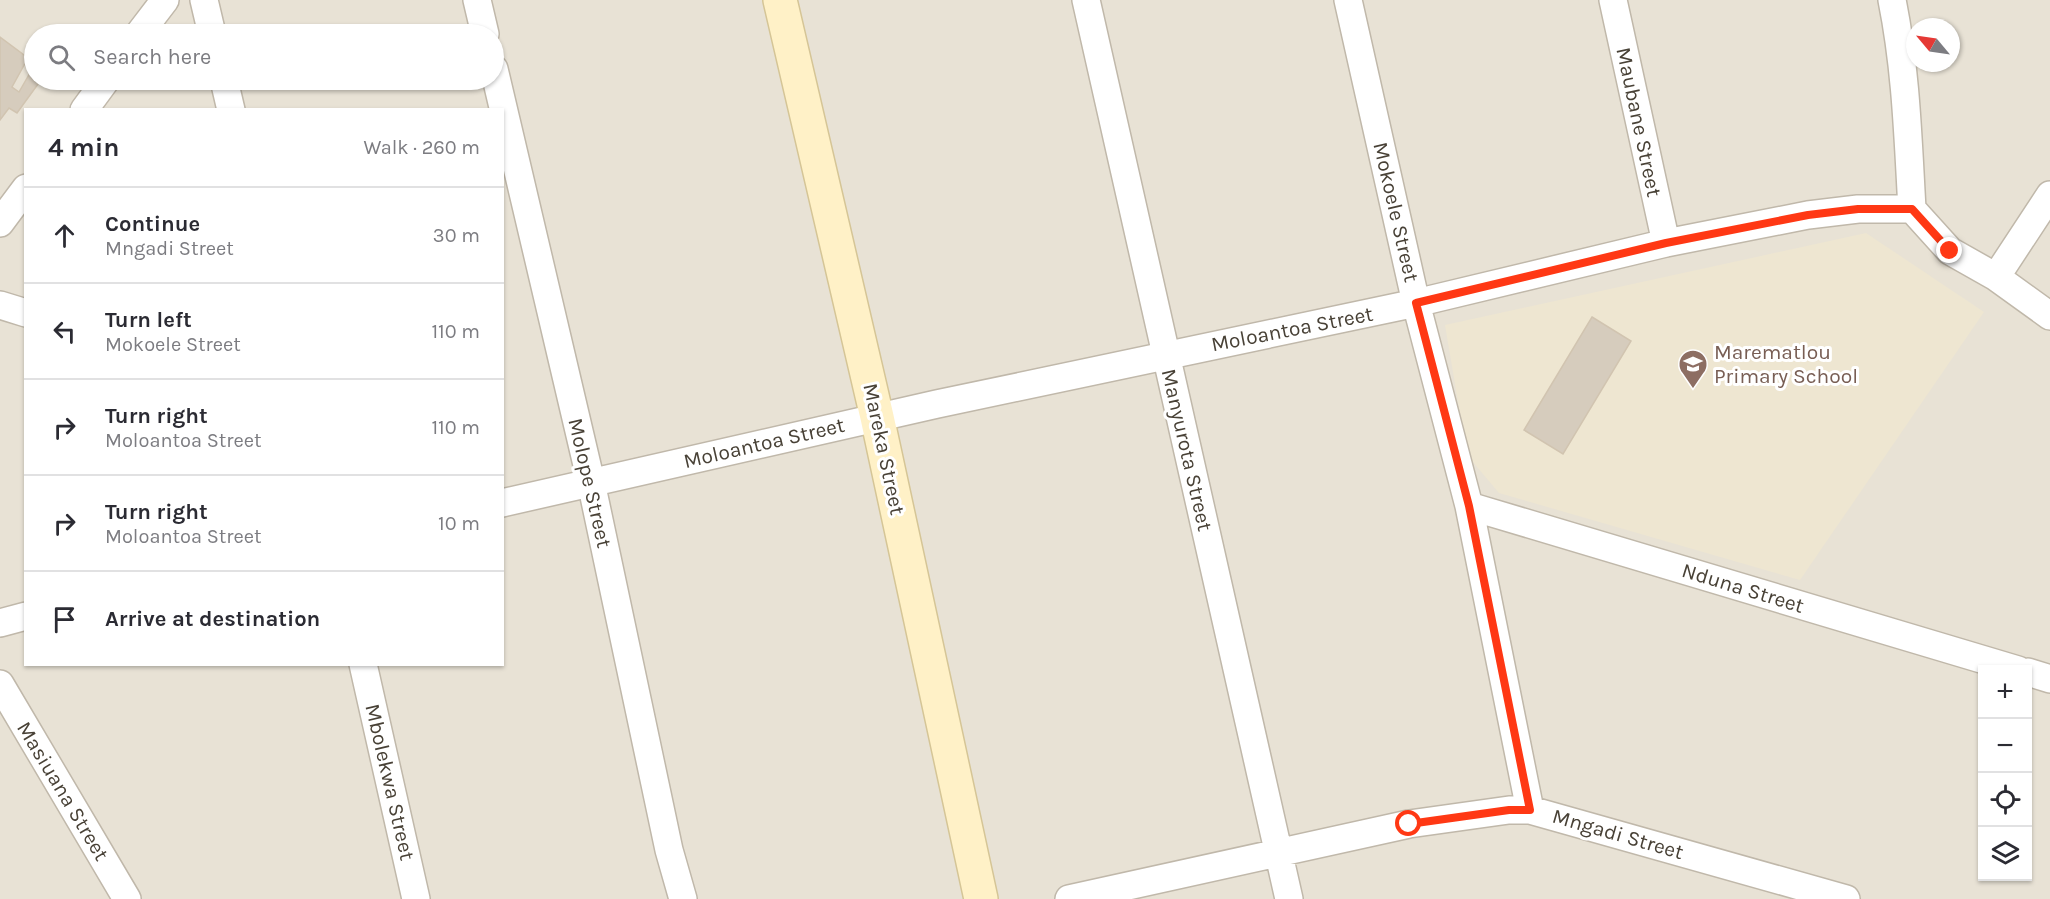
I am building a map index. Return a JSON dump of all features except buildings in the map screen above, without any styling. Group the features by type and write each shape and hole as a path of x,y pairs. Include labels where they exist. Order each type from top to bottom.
{"street":[{"path":"147,24 165,0"},
{"path":"204,0 210,24"},
{"path":"477,0 483,24"},
{"name":"Mareka Street","path":"780,0 877,417 981,899"},
{"name":"Manyurota Street","path":"1086,0 1289,899"},
{"name":"Mokoele Street","path":"1348,0 1416,303 1469,506 1530,810"},
{"name":"Maubane Street","path":"1613,0 1666,243"},
{"path":"1892,0 1899,36 1912,209 1950,251 1996,277 2050,316"},
{"path":"85,108 99,90"},
{"path":"226,90 231,108"},
{"name":"Molope Street","path":"499,90 503,108"},
{"name":"Molope Street","path":"504,112 591,482 669,850 683,899"},
{"path":"0,223 24,191"},
{"path":"1996,277 2050,195"},
{"name":"Moloantoa Street","path":"504,503 877,417 1165,354 1416,303 1666,243 1808,215 1858,209 1912,209"},
{"path":"0,305 24,311"},
{"name":"Nduna Street","path":"1469,506 2005,665"},
{"path":"0,623 24,617"},
{"name":"Mbolekwa Street","path":"363,666 416,899"},
{"path":"2032,673 2050,679"},
{"name":"Masiuana Street","path":"0,684 127,899"},
{"name":"Mngadi Street","path":"1069,899 1409,824 1509,810 1530,810 1845,899"}],"shaded area":[{"path":"0,0 2050,0 2050,899 0,899"},
{"name":"Marematlou Primary School","path":"1866,233 1984,312 1800,580 1499,493 1467,455 1445,325"}],"place":[{"name":"Marematlou Primary School","path":"1693,390"}],"route":[{"path":"1409,824 1509,810 1530,810 1469,506 1416,303 1666,243 1808,215 1858,209 1912,209 1950,251"}]}
